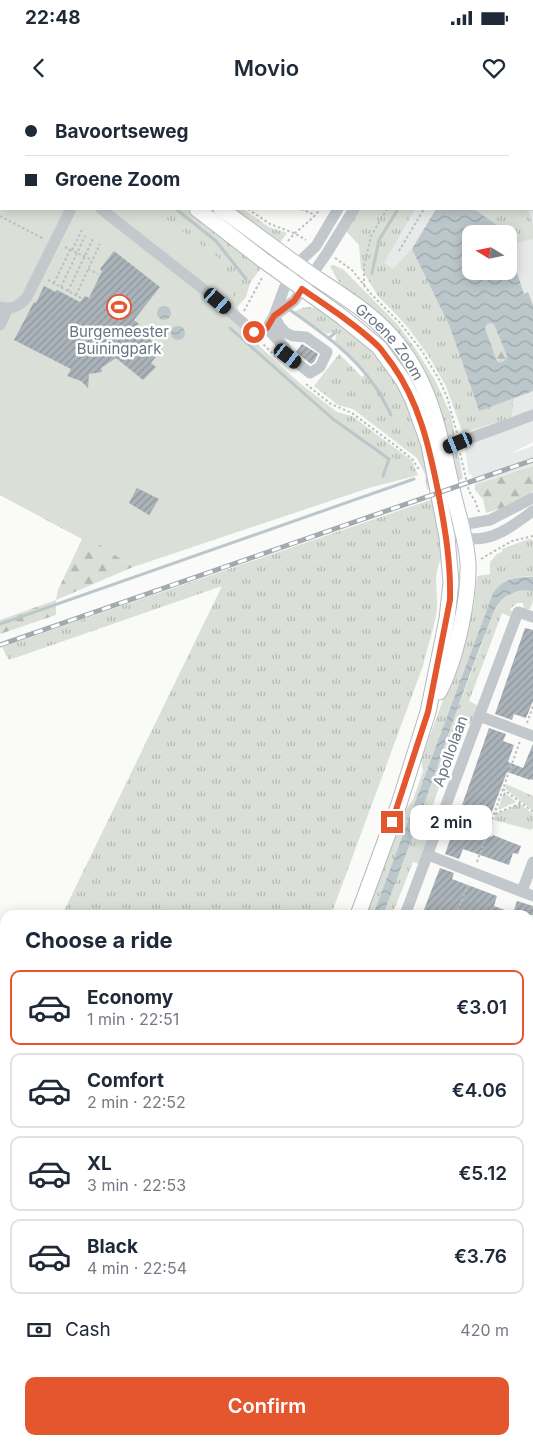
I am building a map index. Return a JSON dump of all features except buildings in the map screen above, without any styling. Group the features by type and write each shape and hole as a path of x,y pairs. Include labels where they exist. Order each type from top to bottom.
{"main road":[{"name":"Groene Zoom","path":"198,210 302,289 341,316 379,347 403,380 413,400 429,445 447,537 450,600 428,712 399,804 360,910"},
{"name":"Groene Zoom","path":"223,210 360,310 390,336 400,348 427,392 444,448 463,532 468,565 466,602 459,632 444,683 428,712"},
{"path":"447,537 463,532"}],"street":[{"path":"0,325 4,308 16,307 27,297 70,210"},
{"path":"103,210 254,332 267,328 274,316 288,278 297,264 316,246 337,210"},
{"path":"274,316 294,301 353,210"},
{"path":"267,328 286,349 288,356 310,374 320,367 327,352 306,337 293,336 286,333 274,316"},
{"path":"444,448 533,415"},
{"path":"463,532 533,498"},
{"path":"463,532 485,538 496,535 533,511"},
{"name":"Apollolaan","path":"407,910 518,612 533,617"},
{"path":"479,716 528,734"},
{"path":"428,855 528,894 533,862"}],"path":[{"path":"249,210 270,224 294,233 319,210"},
{"path":"304,210 316,215"},
{"path":"364,286 364,266 371,236 386,210"},
{"path":"399,251 423,210"},
{"path":"0,216 92,260"},
{"path":"54,283 82,230"},
{"path":"60,287 85,236"},
{"path":"68,291 93,239"},
{"path":"76,295 100,244"},
{"path":"88,269 98,274"},
{"path":"38,275 81,298"},
{"path":"254,332 278,360"},
{"path":"304,383 332,404 352,413 412,458 422,475"},
{"path":"489,553 512,541 533,536"},
{"path":"458,910 503,788 528,734 533,706"},
{"path":"503,788 533,812"},
{"path":"494,814 521,803"}],"shaded area":[{"path":"394,210 533,210 533,442 508,455 533,446 533,466 475,485 471,474 469,475 463,435 446,386 432,361 367,276"}],"green space":[{"name":"Burgemeester Buiningpark","path":"0,210 154,210 224,262 227,278 248,337 342,421 418,475 372,487 133,567 93,540 82,538 0,495"},
{"path":"154,210 193,210 264,264 250,283 246,297 237,307"},
{"path":"230,210 244,210 269,227 287,233 278,245"},
{"path":"357,210 414,210 384,263 393,269 412,249 450,327 478,410 514,397 511,418 463,432 446,386 427,353 410,329 378,296 361,268 359,245 345,230"},
{"path":"475,210 528,210 533,225 533,239 518,243 518,225 497,225"},
{"path":"334,265 344,270 398,325 435,380 451,415 463,479 455,481 394,330 338,281 330,266"},
{"path":"302,308 320,309 375,352 394,374 414,416 430,488 427,490 425,474 417,458 353,409 338,405 314,386 339,354 362,377 367,373 335,341 337,331 327,334 292,313"},
{"path":"228,316 293,378 337,412 352,416 411,460 418,475 372,487 242,347"},
{"path":"490,323 494,324 507,356 503,362 498,362 496,359 485,328"},
{"path":"533,466 533,491 517,502 486,513 483,499 475,490 475,485"},
{"path":"20,478 93,540 133,567 56,600 58,590 82,539 0,495 0,482"},
{"path":"433,499 445,561 440,561 438,566 436,584 437,608 433,630 423,666 333,910 64,910 222,586 9,660 2,647"},
{"path":"529,539 533,540 533,577 515,577 502,584 493,593 375,910 366,910 401,816 413,800 423,771 421,760 450,681 453,682 474,605 477,576 490,574 490,562 497,554 502,552 502,549"},
{"path":"533,591 533,601 530,609 524,609 523,603 517,603 510,609 514,614 511,617 502,613 469,701 479,706 472,725 462,721 426,825 436,830 423,866 413,862 394,910 385,910 494,611 505,598 513,593"},
{"path":"56,600 56,615 0,634 0,620"},
{"path":"506,784 533,796 533,811 505,788"},
{"path":"504,792 516,802 498,810 498,809"},
{"path":"520,804 533,814 533,828 531,830 494,820 496,814"}],"water":[{"path":"435,210 475,210 497,225 462,225 462,280 518,280 518,276 524,294 528,292 533,305 533,391 479,411 450,327 412,249","holes":["487,324 494,324 507,356 505,360 498,362 496,359 485,328"]},
{"path":"164,306 169,308 171,313 169,318 164,320 159,318 157,313 159,308"},
{"path":"175,326 181,326 185,333 181,340 175,340 171,336 171,330"},
{"path":"533,577 533,591 527,590 510,594 501,601 494,611 385,910 375,910 493,593 500,585 516,578"}],"waterway":[{"path":"177,210 216,241 246,279"},
{"path":"372,273 379,240 397,210"},
{"path":"290,310 335,344 356,363 377,388 391,415"},
{"path":"230,328 333,419 389,459 383,476"},
{"path":"329,338 336,332"},
{"path":"0,624 414,479"}],"railway":[{"path":"0,645 533,460"}],"place":[{"name":"Burgemeester Buiningpark","path":"119,307"}],"route":[{"path":"254,332 267,328 274,316 294,301 302,289 341,316 379,347 403,380 422,421 429,445 447,537 450,563 450,600 428,712 392,822"}]}
